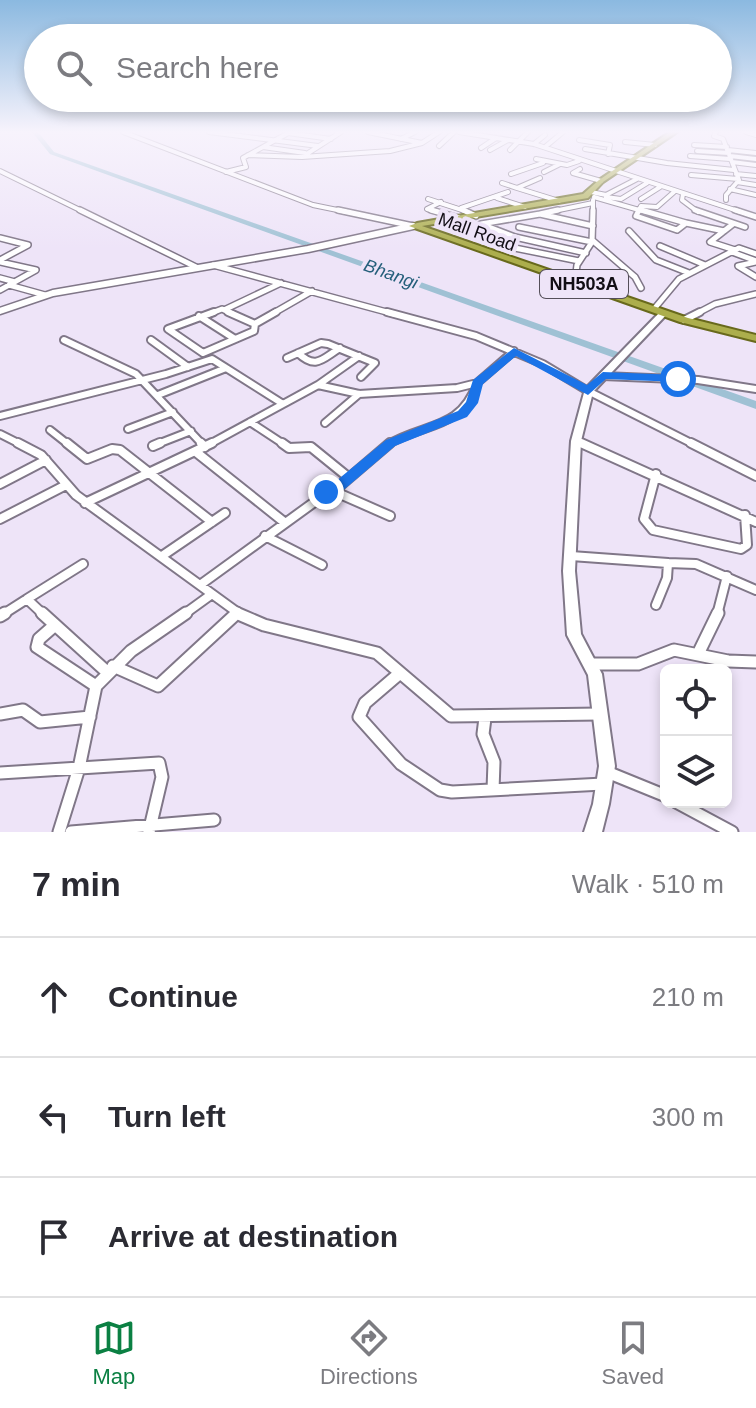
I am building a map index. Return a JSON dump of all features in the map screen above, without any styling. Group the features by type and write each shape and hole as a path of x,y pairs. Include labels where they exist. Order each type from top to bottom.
{"highway":[{"path":"591,196 601,181 614,172"},
{"name":"Mall Road","path":"413,226 525,207 560,206 591,196"},
{"name":"Mall Road","path":"413,226 575,281 657,317 684,320 756,338"}],"main road":[{"path":"593,832 606,778 597,682 574,635 571,556 576,441 588,391 657,317"}],"street":[{"path":"0,171 196,267"},
{"path":"221,171 323,208 413,226"},
{"path":"224,172 229,171"},
{"path":"511,174 520,171"},
{"path":"577,171 573,173 601,181"},
{"path":"611,171 756,217"},
{"path":"709,171 736,176 756,185"},
{"path":"726,200 736,176 734,171"},
{"path":"745,171 746,175"},
{"path":"691,175 756,176"},
{"path":"517,188 540,178"},
{"path":"591,196 607,194 637,179"},
{"path":"502,183 560,206 567,214 559,219"},
{"path":"591,196 621,199 647,183"},
{"path":"641,199 660,187"},
{"path":"730,189 756,195"},
{"path":"461,208 508,192"},
{"path":"637,211 642,206 658,206 674,192"},
{"path":"683,194 682,200 696,211 745,227"},
{"path":"591,196 637,211 724,231"},
{"path":"575,281 579,261 592,241 591,196"},
{"path":"496,197 525,207"},
{"path":"428,199 461,208 490,222"},
{"path":"441,202 427,209 459,218"},
{"path":"560,206 540,214 481,225 515,237 586,253"},
{"path":"713,218 728,209"},
{"path":"637,211 639,218 669,229 677,230 686,223"},
{"path":"678,221 696,211"},
{"path":"540,214 593,226"},
{"path":"505,234 533,219 530,216"},
{"path":"556,234 569,221"},
{"path":"733,224 710,242 754,264"},
{"path":"0,311 45,295 413,226"},
{"path":"519,227 592,241 632,273 641,288"},
{"path":"629,231 656,260 689,273"},
{"path":"515,237 505,246 579,261"},
{"path":"0,238 28,245 0,261"},
{"path":"660,246 705,265"},
{"path":"657,317 673,284 689,273 741,248 756,254"},
{"path":"720,257 756,277"},
{"path":"0,261 36,270 0,290"},
{"path":"210,264 454,329 514,351 756,476"},
{"path":"738,266 754,264"},
{"path":"0,278 45,295"},
{"path":"281,283 226,309 168,329 283,404"},
{"path":"255,324 312,291"},
{"path":"684,320 722,301 756,294"},
{"path":"0,304 10,307"},
{"path":"226,309 255,324"},
{"path":"199,316 235,339"},
{"path":"203,353 254,331 255,324"},
{"path":"64,340 132,371 205,447"},
{"path":"151,340 188,367"},
{"path":"287,358 321,343 375,363 361,377"},
{"path":"298,353 314,363 340,348"},
{"path":"318,385 359,394 457,388 477,383 514,351"},
{"path":"85,503 196,452 318,385 359,356"},
{"path":"0,416 212,359"},
{"path":"158,395 226,368"},
{"path":"603,376 698,380 756,389"},
{"path":"200,585 284,522 335,490 398,439 462,414 472,403 477,383"},
{"path":"325,423 359,394"},
{"path":"128,429 173,412"},
{"path":"250,422 289,448 311,447 348,477"},
{"path":"50,430 87,459 117,449 212,522"},
{"path":"153,446 191,431"},
{"path":"0,434 27,446 46,460 85,503 237,613 264,625 367,649 382,657 446,714 458,718 600,714"},
{"path":"576,441 656,474 756,522"},
{"path":"196,452 284,522"},
{"path":"0,484 46,460"},
{"path":"656,474 644,519 653,530 741,549 747,545 745,515"},
{"path":"0,519 66,485"},
{"path":"335,490 390,516"},
{"path":"162,556 225,513"},
{"path":"265,536 322,565"},
{"path":"571,556 696,564 756,590"},
{"path":"656,605 667,578 668,563"},
{"path":"0,616 83,564"},
{"path":"698,654 720,606 727,576"},
{"path":"59,832 79,768 96,686 110,669 212,594"},
{"path":"27,599 110,669 158,686 237,613"},
{"path":"55,625 39,639 37,647 96,686"},
{"path":"590,664 638,664 669,650 728,661 756,662"},
{"path":"400,673 361,708 359,717 435,790 493,790 606,778 660,794"},
{"path":"0,714 23,710 40,722 90,717"},
{"path":"485,718 483,734 494,762 493,790"},
{"path":"0,773 159,763 162,777 150,827"},
{"path":"687,808 732,832"},
{"path":"71,832 214,820"}],"waterway":[{"name":"Bhangi","path":"102,171 756,405"}],"route":[{"path":"326,492 335,490 391,443 462,414 472,403 477,383 514,351 571,378 588,391 603,376 678,379"}]}
